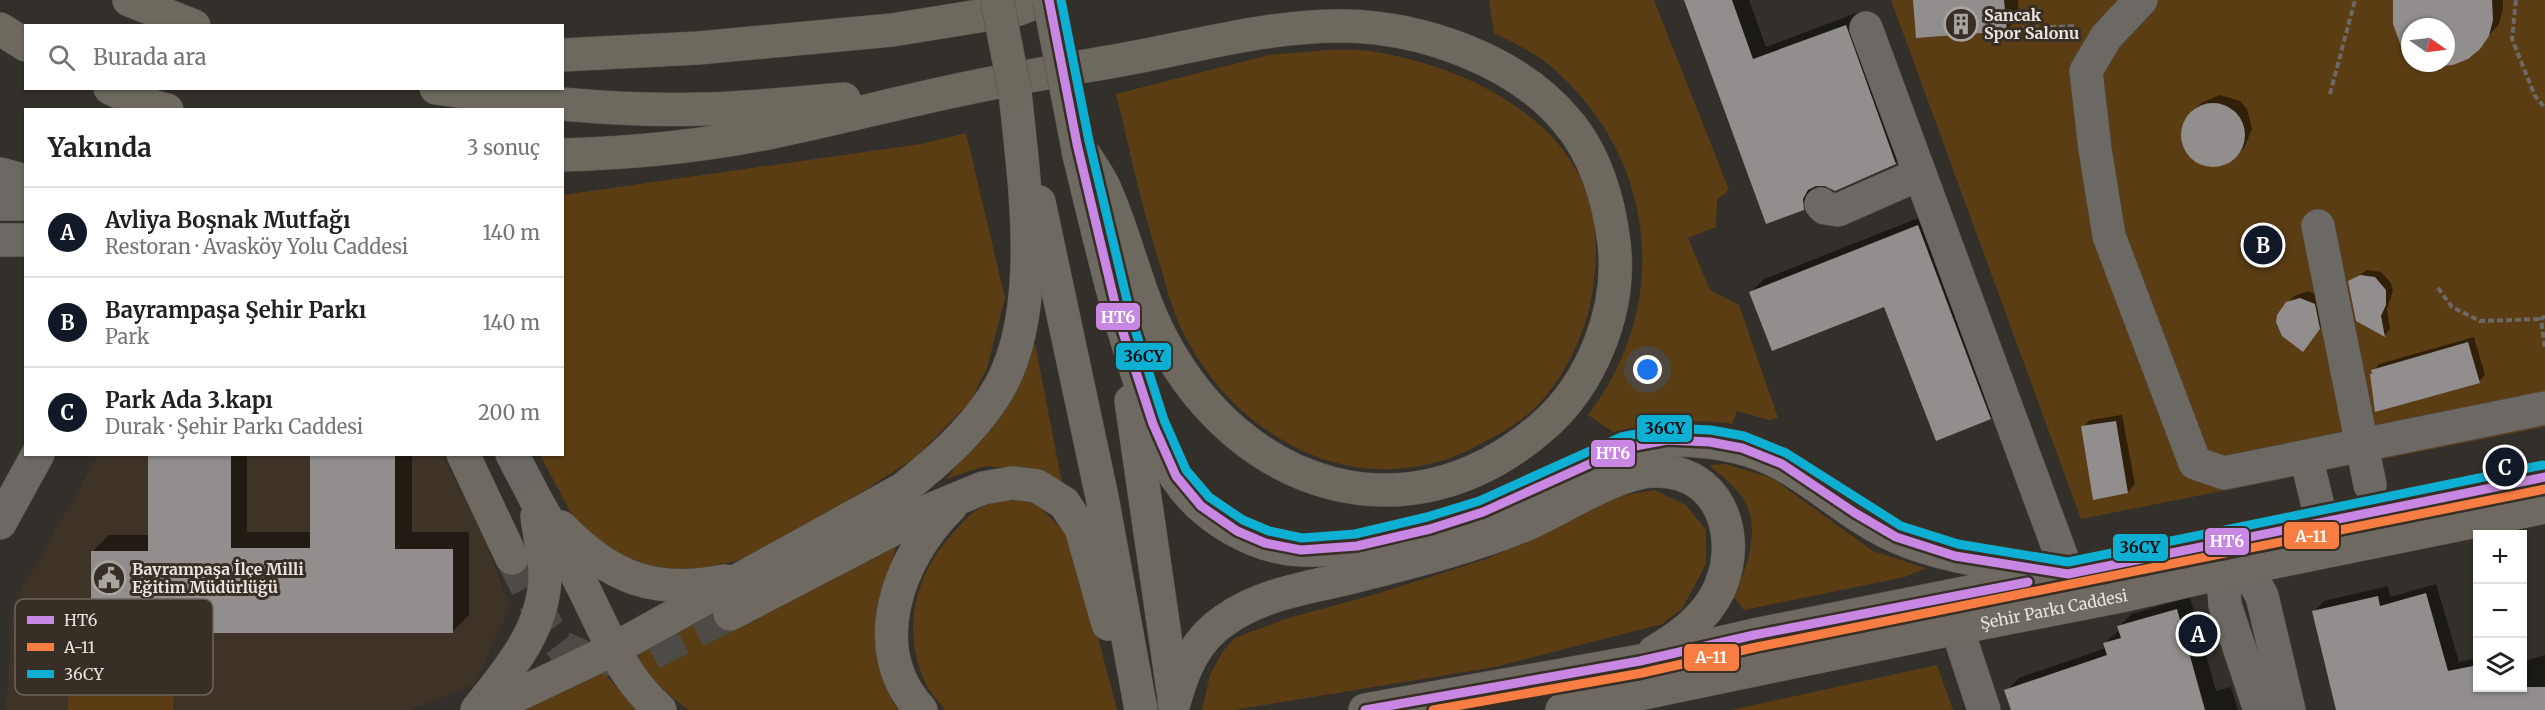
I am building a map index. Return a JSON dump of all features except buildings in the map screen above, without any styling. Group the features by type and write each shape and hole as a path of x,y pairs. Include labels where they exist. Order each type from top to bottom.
{"highway":[{"path":"129,0 194,24"},
{"path":"997,0 1015,92"},
{"path":"564,55 698,48 892,30 1016,10 1042,0"},
{"path":"564,155 641,152 773,132 968,88 1137,57 1242,35 1346,26 1382,30 1453,47 1487,60 1531,86 1567,120 1589,155 1607,204 1615,248 1614,296 1600,341 1582,380 1556,416 1502,458 1447,482 1408,489 1368,490 1327,483 1292,471 1266,456 1232,429 1186,380 1160,337 1102,183 1077,144 1049,0"},
{"path":"0,29 24,44"},
{"path":"450,90 521,100 612,107 701,109 968,88"},
{"path":"114,90 144,104 159,108"}],"main road":[{"path":"486,710 612,650 903,489 934,465 966,434 994,396 1014,354 1024,311 1026,242 1015,92"},
{"path":"1015,92 1102,496 1141,708"},
{"path":"1077,144 1119,320 1154,424 1176,476 1200,506 1237,531 1265,543 1301,550 1357,546 1430,529 1483,512 1625,448 1667,440 1710,442 1742,448 1782,464 1855,513 1896,537 1955,556 2068,574"},
{"path":"1119,320 1175,707"},
{"path":"464,456 512,558"},
{"path":"1175,707 1182,673 1194,652 1205,637 1223,621 1250,604 1282,593 1353,577 1446,551 1527,524 1596,489 1624,478 1654,470 1677,472 1695,479 1718,501 1729,540 1726,573 1708,608 1683,634 1640,661"},
{"name":"Şehir Parkı Caddesi","path":"1562,710 1628,704 1957,628 2126,595 2322,523 2545,477"},
{"path":"730,614 962,495 983,488 1012,483 1037,486 1064,503 1081,528 1107,620 1141,708"},
{"path":"921,710 902,685 894,664 892,615 899,587 912,557 934,523 962,495"},
{"path":"536,500 588,553 612,570 644,581 673,586 706,585 744,577"},
{"path":"536,500 570,560 612,650 637,687 660,710"},
{"path":"477,710 501,683 526,644 541,604 545,577 536,500"},
{"name":"Şehir Parkı Caddesi","path":"1365,710 1640,661 1766,633 2068,574 2442,530 2545,507"}],"street":[{"path":"2141,0 2106,37 2086,71 2109,236 2195,463 2224,473 2545,408"},
{"path":"1866,28 2068,574"},
{"path":"0,174 24,180"},
{"path":"1821,204 1825,208 1838,210 1920,174"},
{"path":"0,204 24,204"},
{"path":"2318,226 2370,485"},
{"path":"0,240 24,240"},
{"path":"0,523 37,456"},
{"path":"513,456 536,500"},
{"path":"2306,456 2322,523"},
{"path":"2232,556 2224,591 2225,605 2260,710"},
{"path":"2232,556 2253,580 2262,596 2289,710"},
{"path":"1957,628 1984,710"}],"path":[{"path":"2330,94 2355,0"},
{"path":"2516,0 2512,39 2535,96 2545,108"},
{"path":"2023,28 2081,26 2086,71"},
{"path":"2438,288 2452,307 2480,321 2543,318 2545,350"}],"shaded area":[{"path":"1489,0 1654,0 1729,190 1717,200 1716,227 1688,238 1710,290 1739,305 1778,418 1769,420 1737,411 1732,424 1687,422 1616,434 1588,415 1615,373 1632,328 1641,283 1641,237 1633,192 1616,148 1590,108 1542,59 1494,33"},
{"path":"1891,0 2545,0 2545,427 2081,519"},
{"path":"1327,50 1370,51 1406,58 1468,79 1497,94 1524,112 1548,133 1569,157 1589,199 1596,242 1591,300 1576,346 1559,378 1538,404 1514,425 1469,450 1430,464 1410,468 1370,469 1329,461 1291,445 1241,410 1213,380 1180,326 1172,306 1136,180 1116,94 1269,55"},
{"path":"966,133 1005,298 987,368 970,402 915,458 786,540 737,561 684,572 635,563 602,548 570,511 541,456 564,456 564,195 921,144"},
{"path":"1035,344 1062,483 1025,469 985,466 946,479 995,414 1016,381"},
{"path":"97,456 443,456 482,531 510,607 474,685 410,710 6,710 15,600 15,695 213,695 213,599 16,599"},
{"path":"1725,464 1772,478 1873,551 1926,568 1905,577 1744,610 1734,597 1750,550 1752,525 1750,513 1738,491 1709,465"},
{"path":"1654,490 1686,505 1706,530 1706,564 1682,609 1662,624 1495,667 1234,710 1202,710 1210,675 1223,651 1235,638 1285,619 1376,594 1489,558 1616,497"},
{"path":"1015,497 1037,504 1073,541 1117,710 945,710 926,684 914,646 913,627 919,590 926,572 947,540 969,516 983,506"},
{"path":"896,547 878,611 876,650 893,703 899,710 689,710 658,684 633,653 720,606 740,626"},
{"path":"1937,665 1953,710 1731,710"},
{"path":"603,672 638,710 513,710"},
{"path":"68,695 173,695 173,710 68,710"}],"tunnel":[{"path":"512,558 547,627 563,648 586,658 626,661 651,654 730,614"}],"transit line":[{"name":"HT6","path":"1049,0 1077,144 1119,320 1153,424 1176,476 1201,506 1237,531 1265,543 1301,550 1357,546 1430,529 1483,512 1625,448 1667,440 1710,442 1742,448 1782,464 1855,513 1896,537 1955,556 2068,574 2545,477"},
{"name":"36CY","path":"1061,0 1089,141 1131,317 1164,420 1186,470 1209,497 1243,520 1269,531 1302,538 1355,534 1427,517 1479,501 1621,437 1666,428 1711,430 1744,436 1786,453 1901,526 1958,544 2068,562 2543,465"},
{"name":"A-11","path":"1433,710 1642,673 1757,647 2545,489"},
{"name":"HT6","path":"1365,710 1640,661 1754,635 2028,582"}],"place":[{"name":"Sancak Spor Salonu","path":"1961,24"},
{"name":"Bayrampaşa Şehir Parkı","path":"2263,245"},
{"name":"Park Ada 3.kapı","path":"2505,467"},
{"name":"Bayrampaşa İlçe Milli Eğitim Müdürlüğü","path":"109,578"},
{"name":"Avliya Boşnak Mutfağı","path":"2198,634"}]}
